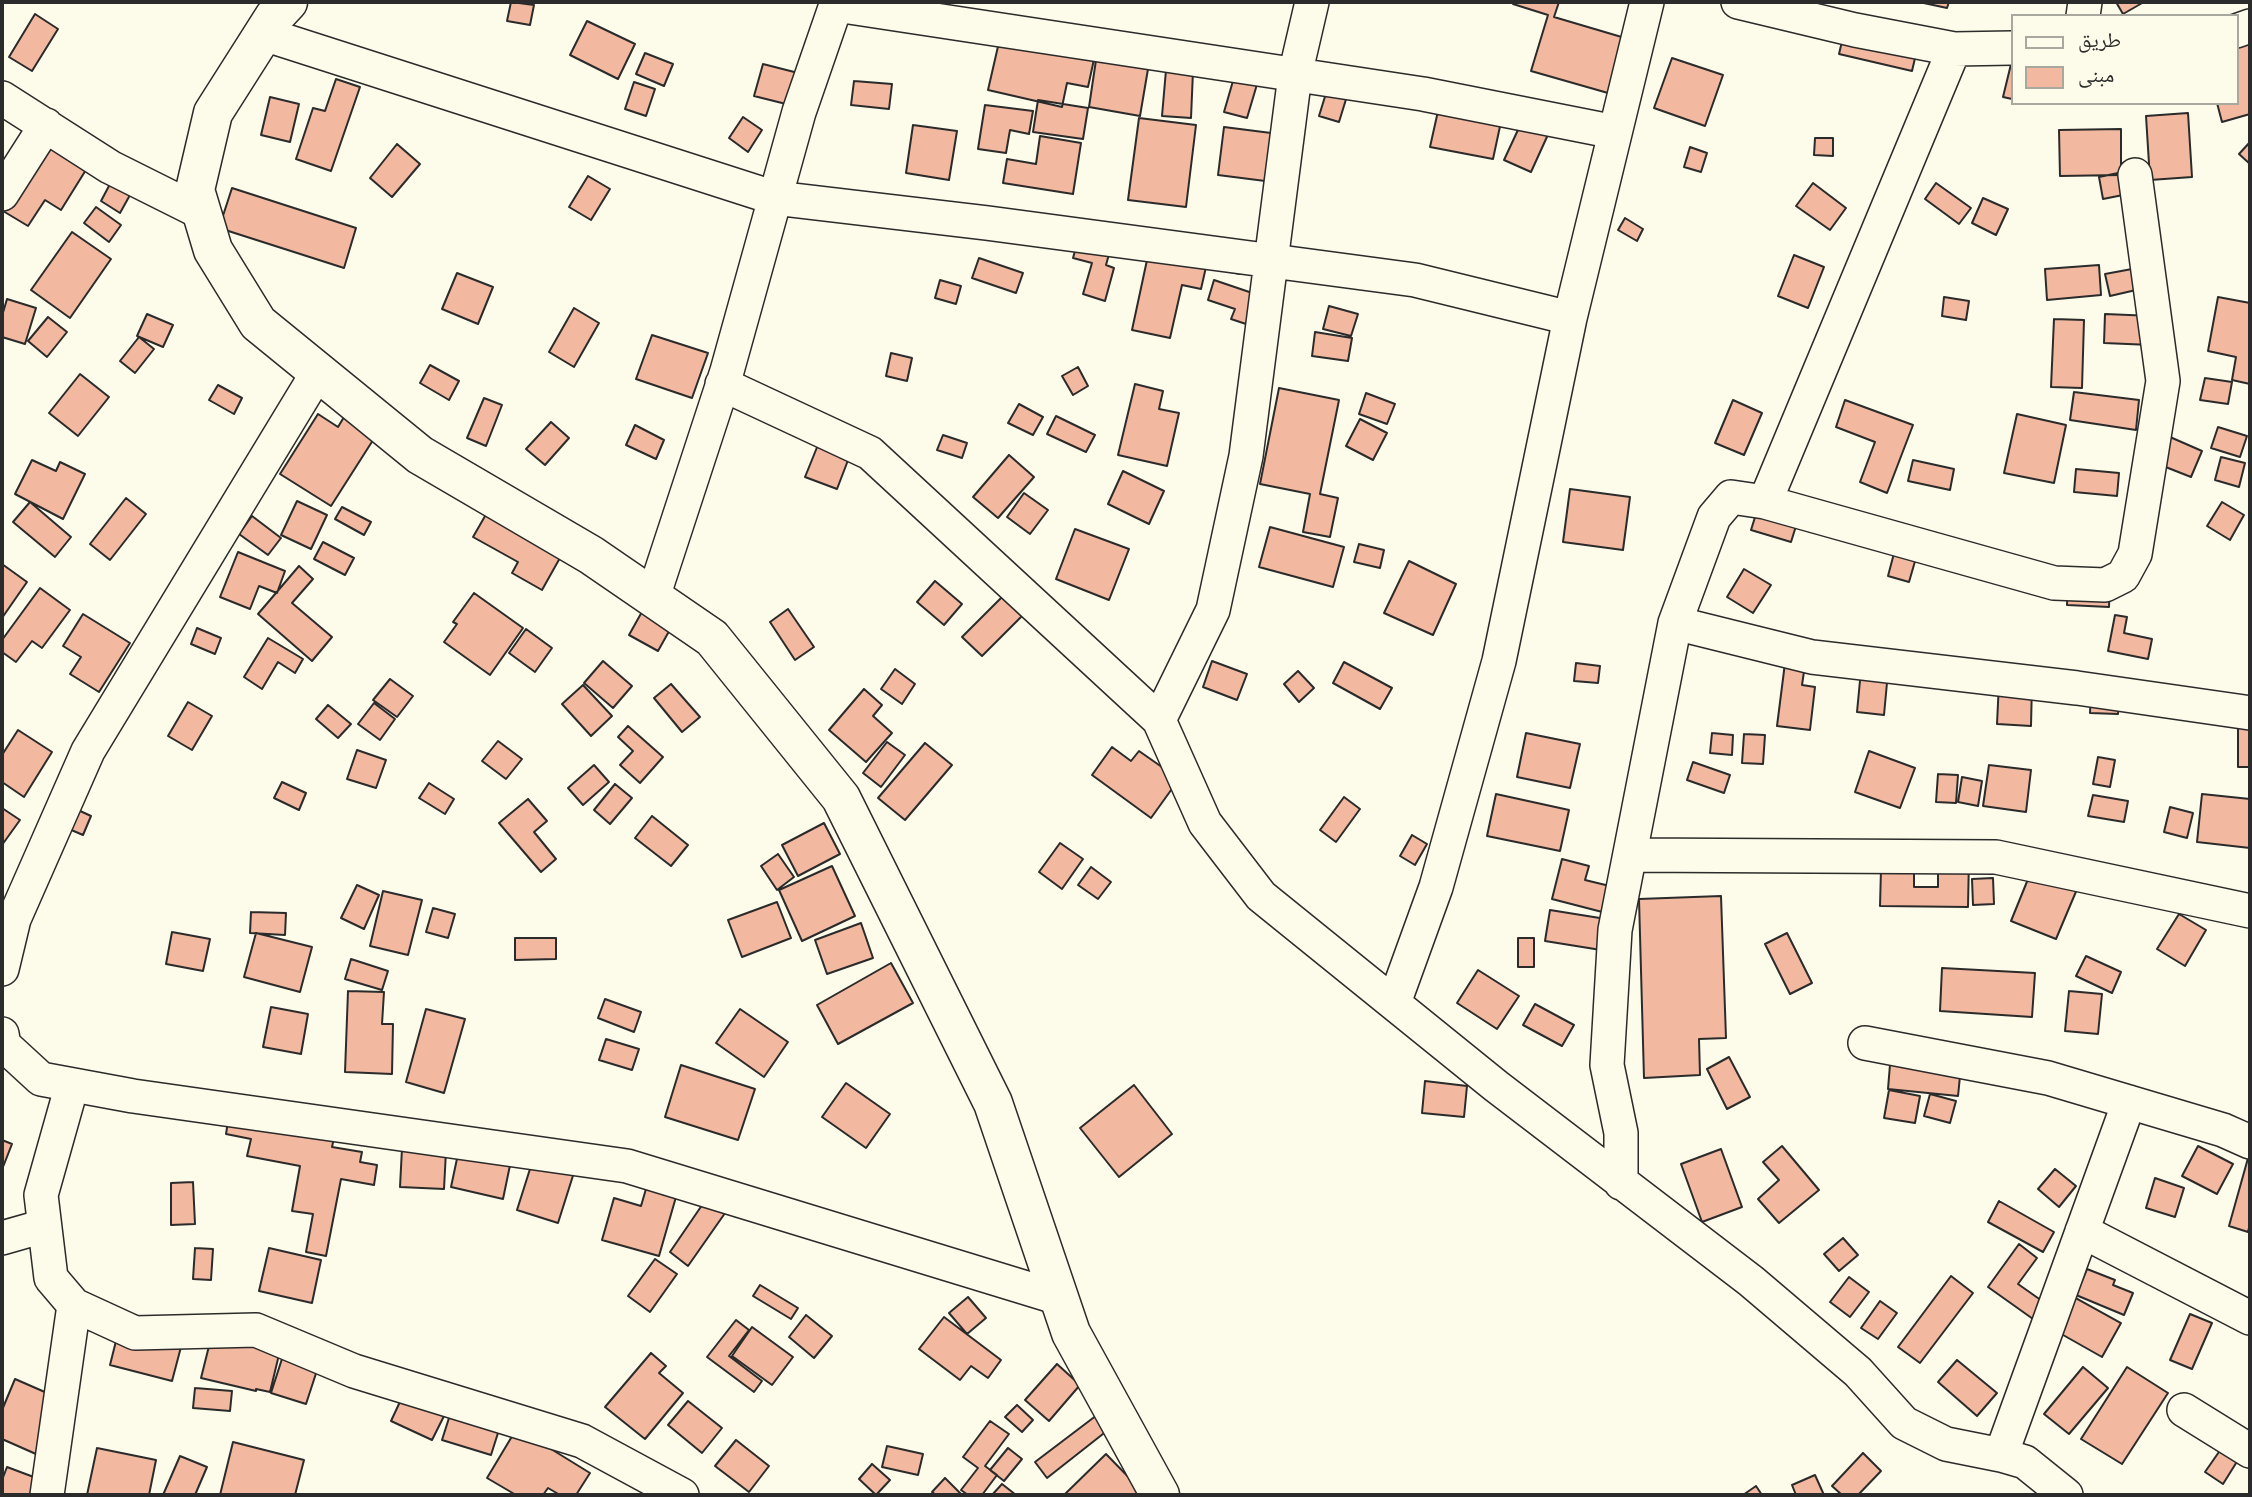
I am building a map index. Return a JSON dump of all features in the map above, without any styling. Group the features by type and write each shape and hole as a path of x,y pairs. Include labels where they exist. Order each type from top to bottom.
{"street":[{"path":"288,2 275,17 213,113 195,190 213,250 258,323 420,455 591,555 712,638 841,798 993,1103 1071,1333 1160,1495"},
{"path":"1159,720 1213,610 1246,456 1295,75 1312,2"},
{"path":"1394,1003 1436,887 1499,662 1570,318 1647,2"},
{"path":"1738,2 1855,30 1954,49 2010,48"},
{"path":"653,597 722,384 799,112 836,4 1423,94 1615,132"},
{"path":"264,34 775,198 987,223 1415,280 1570,318"},
{"path":"1765,502 1954,49"},
{"path":"2,99 110,167 202,213"},
{"path":"2,194 46,125"},
{"path":"1621,1183 1621,1133 1607,1065 1615,930 1675,622 1714,517 1731,497 1765,502 2054,583 2105,584 2123,576 2135,554 2163,381 2135,175"},
{"path":"2,969 14,919 88,751 318,372"},
{"path":"722,384 870,453 1159,720 1205,823 1261,896 1621,1183 1751,1281 1858,1372 1903,1423 1945,1444 2025,1462 2066,1495"},
{"path":"1675,622 1812,657 2077,688 2250,713"},
{"path":"1630,855 1996,857 2250,911"},
{"path":"2,1034 11,1061 41,1079 133,1096 626,1166 1059,1298"},
{"path":"1865,1043 2048,1078 2222,1130 2250,1142"},
{"path":"72,1085 41,1195 51,1278 74,1305 135,1333 256,1330 354,1371 582,1441 682,1495"},
{"path":"2001,1455 2129,1102"},
{"path":"2,1238 44,1226"},
{"path":"2082,1231 2250,1318"},
{"path":"47,1495 74,1305"},
{"path":"2184,1410 2250,1451"}],"building":[{"path":"511,2 534,5 530,25 507,21"},
{"path":"1513,2 1559,2 1554,17 1625,38 1608,93 1531,71 1548,15"},
{"path":"1919,2 1949,2 1947,8"},
{"path":"2116,2 2144,2 2123,14"},
{"path":"35,14 58,29 32,71 9,57"},
{"path":"1847,20 1920,37 1912,71 1839,54"},
{"path":"587,21 635,44 618,79 570,55"},
{"path":"2250,25 2250,114 2222,122 2218,105 2238,105 2238,28"},
{"path":"1002,29 1096,50 1088,87 1067,83 1062,107 988,90"},
{"path":"645,53 673,64 664,86 636,74"},
{"path":"1672,58 1723,75 1705,126 1654,108"},
{"path":"1096,60 1148,69 1140,116 1089,107"},
{"path":"763,64 806,75 798,107 754,96"},
{"path":"2010,68 2010,99 2003,97"},
{"path":"1166,70 1193,71 1191,118 1162,116"},
{"path":"1235,74 1258,81 1247,118 1224,112"},
{"path":"1331,77 1351,83 1339,122 1319,116"},
{"path":"336,79 360,87 331,171 296,159 313,108 325,111"},
{"path":"854,81 892,84 889,109 851,105"},
{"path":"634,82 655,89 646,116 625,109"},
{"path":"270,97 299,104 290,142 261,135"},
{"path":"1038,100 1088,108 1083,139 1033,132"},
{"path":"1505,103 1493,159 1430,147 1438,111"},
{"path":"1530,104 1556,117 1531,172 1504,160"},
{"path":"985,105 1033,111 1029,134 1010,130 1006,153 978,149"},
{"path":"2188,113 2192,177 2150,180 2146,116"},
{"path":"743,117 762,130 748,152 729,138"},
{"path":"1139,118 1196,125 1186,207 1128,200"},
{"path":"913,125 957,131 949,180 906,173"},
{"path":"1224,127 1279,134 1273,182 1218,175"},
{"path":"2121,129 2121,175 2060,176 2059,130"},
{"path":"1040,136 1081,143 1073,194 1003,183 1007,159 1036,164"},
{"path":"1815,138 1833,138 1833,156 1814,155"},
{"path":"47,140 89,165 61,210 45,200 28,226 3,211"},
{"path":"2250,142 2250,164 2239,154"},
{"path":"397,144 420,164 392,197 370,178"},
{"path":"1690,147 1707,153 1701,172 1684,167"},
{"path":"2123,172 2128,194 2103,199 2099,177"},
{"path":"588,176 610,189 591,220 569,207"},
{"path":"1813,183 1846,208 1830,230 1796,206"},
{"path":"1936,183 1971,208 1959,224 1925,199"},
{"path":"110,184 130,195 120,213 101,201"},
{"path":"232,188 356,228 344,268 219,228"},
{"path":"1983,198 2008,209 1996,235 1972,223"},
{"path":"96,207 121,225 109,242 84,223"},
{"path":"1625,218 1643,229 1637,241 1618,230"},
{"path":"72,232 111,259 70,318 31,290"},
{"path":"1153,232 1245,252 1240,274 1206,267 1201,289 1182,285 1170,338 1132,330"},
{"path":"1079,237 1111,247 1106,265 1114,268 1105,301 1083,294 1092,263 1073,258"},
{"path":"1794,255 1824,267 1808,308 1778,296"},
{"path":"979,258 1023,273 1016,293 972,278"},
{"path":"2099,265 2101,295 2047,300 2045,269"},
{"path":"2132,269 2136,290 2110,296 2105,274"},
{"path":"457,273 493,287 478,324 442,309"},
{"path":"940,280 961,286 956,304 935,298"},
{"path":"1214,280 1267,298 1258,328 1231,319 1235,309 1208,300"},
{"path":"1944,297 1969,301 1966,320 1942,316"},
{"path":"2218,297 2250,303 2250,384 2232,380 2236,357 2208,351"},
{"path":"7,299 36,308 25,344 2,337 2,316"},
{"path":"1329,306 1358,314 1351,336 1323,329"},
{"path":"574,308 599,323 574,367 549,352"},
{"path":"147,314 173,325 163,347 137,336"},
{"path":"2105,314 2153,316 2151,345 2104,343"},
{"path":"48,317 67,332 47,357 28,341"},
{"path":"2054,319 2084,320 2082,388 2051,387"},
{"path":"1315,332 1352,338 1348,361 1312,356"},
{"path":"652,335 708,353 692,398 636,379"},
{"path":"139,337 154,349 135,373 120,361"},
{"path":"891,353 912,358 907,381 886,376"},
{"path":"430,365 459,381 449,400 420,383"},
{"path":"1078,367 1088,386 1073,395 1062,376"},
{"path":"80,374 109,397 78,436 49,413"},
{"path":"2205,378 2232,382 2228,404 2200,400"},
{"path":"1135,384 1163,391 1159,409 1179,413 1167,466 1118,455"},
{"path":"218,385 242,398 234,414 209,400"},
{"path":"1279,388 1339,400 1320,494 1338,498 1330,537 1303,532 1310,494 1260,484"},
{"path":"2074,392 2139,400 2136,430 2070,420"},
{"path":"1366,393 1395,404 1387,424 1359,414"},
{"path":"484,398 502,405 486,446 467,438"},
{"path":"1733,400 1762,413 1744,455 1715,443"},
{"path":"1845,400 1913,425 1887,493 1860,482 1875,442 1836,427"},
{"path":"1019,404 1043,417 1033,435 1008,423"},
{"path":"318,414 338,427 344,417 375,437 331,506 280,474"},
{"path":"2017,414 2066,425 2054,483 2004,473"},
{"path":"1056,416 1095,435 1086,452 1047,434"},
{"path":"1360,419 1387,433 1373,460 1346,446"},
{"path":"551,422 569,438 545,465 526,449"},
{"path":"635,425 664,440 656,459 626,445"},
{"path":"2218,427 2247,436 2240,457 2211,448"},
{"path":"824,430 855,442 837,489 805,477"},
{"path":"943,435 967,443 962,458 937,450"},
{"path":"2170,437 2202,451 2191,477 2158,464"},
{"path":"1009,455 1034,477 998,518 973,497"},
{"path":"2221,457 2245,463 2239,487 2215,480"},
{"path":"32,460 56,471 60,462 85,474 63,519 15,494"},
{"path":"1913,460 1954,469 1950,490 1908,481"},
{"path":"2076,469 2119,473 2117,496 2074,492"},
{"path":"1123,471 1164,491 1149,524 1108,504"},
{"path":"1570,489 1630,497 1623,550 1563,542"},
{"path":"1024,493 1048,510 1030,534 1007,517"},
{"path":"496,497 570,540 542,590 512,573 518,562 473,537"},
{"path":"126,498 146,514 110,560 90,544"},
{"path":"297,501 327,515 311,549 281,535"},
{"path":"30,502 71,537 55,557 13,522"},
{"path":"2222,502 2244,515 2230,540 2207,526"},
{"path":"342,507 371,522 364,535 335,519"},
{"path":"1756,514 1796,526 1791,542 1751,530"},
{"path":"252,516 281,538 268,555 239,534"},
{"path":"1270,527 1344,547 1333,587 1259,567"},
{"path":"1075,529 1129,549 1109,600 1056,579"},
{"path":"1898,538 1920,544 1909,582 1888,576"},
{"path":"323,542 354,558 345,575 314,559"},
{"path":"1359,544 1384,550 1380,568 1354,562"},
{"path":"238,552 285,571 277,593 259,586 250,609 220,597"},
{"path":"1409,561 1456,584 1433,635 1384,613"},
{"path":"2,564 27,582 2,618"},
{"path":"299,566 313,579 292,603 332,637 312,661 258,614"},
{"path":"1744,569 1771,585 1753,613 1727,597"},
{"path":"2068,580 2110,582 2109,607 2067,605"},
{"path":"935,581 962,604 944,625 917,602"},
{"path":"1014,585 1033,605 982,656 962,637"},
{"path":"40,588 70,610 42,648 32,641 16,662 2,652 2,640"},
{"path":"474,593 523,628 490,675 444,642 457,624 453,622"},
{"path":"648,601 677,617 658,651 629,635"},
{"path":"788,609 814,647 795,660 770,622"},
{"path":"83,614 130,643 99,692 70,674 81,657 63,646"},
{"path":"2115,615 2127,617 2124,633 2152,639 2148,659 2108,651"},
{"path":"197,628 221,638 215,654 191,644"},
{"path":"526,629 552,648 535,672 509,653"},
{"path":"268,638 303,659 295,673 278,662 262,689 244,677"},
{"path":"603,661 632,686 613,708 584,683"},
{"path":"1212,661 1247,674 1237,700 1203,687"},
{"path":"1344,662 1392,688 1380,709 1333,683"},
{"path":"1576,663 1600,666 1598,683 1574,681"},
{"path":"1785,663 1805,665 1802,685 1815,687 1810,730 1777,726"},
{"path":"895,669 915,684 902,704 881,689"},
{"path":"1861,670 1888,672 1884,715 1857,712"},
{"path":"1298,671 1314,688 1299,702 1284,684"},
{"path":"390,679 413,696 397,717 373,700"},
{"path":"1999,682 2032,683 2031,726 1997,724"},
{"path":"671,684 700,717 682,732 654,698"},
{"path":"583,685 612,716 591,736 562,704"},
{"path":"2091,685 2120,686 2118,714 2090,713"},
{"path":"864,689 882,705 873,716 892,733 866,762 829,730"},
{"path":"188,702 212,716 192,750 168,736"},
{"path":"374,703 395,719 380,740 358,724"},
{"path":"328,705 351,724 338,738 316,719"},
{"path":"2238,709 2250,709 2250,767 2238,767"},
{"path":"628,726 663,757 640,783 620,765 633,751 618,737"},
{"path":"18,730 52,752 24,797 2,782 2,755"},
{"path":"1526,733 1580,744 1570,788 1517,777"},
{"path":"1712,733 1733,735 1732,755 1710,753"},
{"path":"1744,734 1765,735 1763,764 1742,763"},
{"path":"498,741 522,759 506,779 482,761"},
{"path":"887,742 905,755 881,787 863,773"},
{"path":"925,743 952,765 905,820 878,798"},
{"path":"1112,747 1131,761 1139,751 1179,779 1151,818 1092,775"},
{"path":"357,750 386,760 376,788 347,779"},
{"path":"1869,751 1915,768 1900,808 1855,792"},
{"path":"2098,757 2115,760 2110,787 2093,784"},
{"path":"1693,762 1730,775 1724,793 1687,780"},
{"path":"594,765 609,782 583,805 568,788"},
{"path":"1989,765 2031,770 2026,812 1983,806"},
{"path":"1938,774 1958,775 1956,803 1936,802"},
{"path":"1962,777 1982,781 1978,806 1958,802"},
{"path":"282,782 306,793 299,810 274,798"},
{"path":"429,783 454,799 445,814 419,798"},
{"path":"615,784 632,798 610,824 594,810"},
{"path":"1496,794 1569,810 1560,851 1487,836"},
{"path":"2202,794 2250,799 2250,848 2197,842"},
{"path":"2093,795 2128,801 2124,822 2088,816"},
{"path":"1344,797 1360,809 1336,842 1320,830"},
{"path":"528,799 547,821 534,832 556,859 541,872 499,823"},
{"path":"2170,807 2193,813 2187,838 2164,832"},
{"path":"2,808 20,820 2,845"},
{"path":"78,810 91,816 83,835 69,829"},
{"path":"652,816 688,845 671,866 635,838"},
{"path":"824,823 840,854 798,876 782,845"},
{"path":"1412,835 1427,844 1415,865 1400,856"},
{"path":"1060,843 1083,859 1062,889 1039,872"},
{"path":"778,854 794,877 777,890 761,866"},
{"path":"1938,856 1969,857 1968,907 1880,906 1881,869 1914,870 1914,887 1938,887"},
{"path":"2037,857 2083,875 2056,939 2011,921"},
{"path":"1562,859 1589,866 1585,880 1618,888 1610,914 1552,899"},
{"path":"832,866 855,916 802,941 779,890"},
{"path":"1091,867 1111,882 1098,899 1078,885"},
{"path":"1993,878 1994,904 1973,905 1972,879"},
{"path":"357,885 379,895 364,929 341,918"},
{"path":"383,891 422,900 408,955 370,946"},
{"path":"1721,896 1726,1038 1699,1039 1700,1075 1644,1078 1639,899"},
{"path":"777,902 791,938 742,957 728,920"},
{"path":"433,908 455,914 448,938 426,932"},
{"path":"1550,910 1606,919 1601,950 1545,941"},
{"path":"251,912 286,913 285,935 250,933"},
{"path":"2179,914 2206,930 2185,966 2157,949"},
{"path":"861,923 873,958 827,974 815,940"},
{"path":"172,932 210,939 203,971 166,964"},
{"path":"256,933 312,947 300,992 244,977"},
{"path":"1787,933 1812,983 1790,994 1765,944"},
{"path":"515,938 556,938 556,959 515,960"},
{"path":"1518,938 1534,938 1534,967 1518,967"},
{"path":"2086,956 2121,972 2112,993 2076,976"},
{"path":"351,959 388,971 382,990 345,979"},
{"path":"891,963 913,1003 838,1044 817,1005"},
{"path":"1942,968 2035,973 2032,1017 1940,1011"},
{"path":"1478,970 1519,996 1497,1029 1457,1003"},
{"path":"348,991 384,992 382,1024 393,1024 392,1074 345,1072"},
{"path":"2069,991 2102,994 2098,1034 2065,1031"},
{"path":"605,999 641,1012 634,1032 598,1018"},
{"path":"1535,1004 1574,1025 1562,1046 1523,1025"},
{"path":"271,1007 308,1014 301,1054 263,1047"},
{"path":"426,1009 465,1019 444,1093 406,1082"},
{"path":"740,1009 788,1042 764,1077 716,1043"},
{"path":"606,1039 639,1049 632,1070 599,1060"},
{"path":"1892,1040 1963,1047 1958,1096 1888,1089"},
{"path":"1729,1057 1750,1097 1727,1109 1707,1069"},
{"path":"681,1065 755,1089 738,1140 665,1117"},
{"path":"1425,1081 1467,1086 1464,1117 1422,1113"},
{"path":"846,1083 890,1114 866,1148 822,1117"},
{"path":"1134,1085 1172,1134 1119,1177 1080,1128"},
{"path":"1889,1090 1920,1096 1915,1123 1884,1118"},
{"path":"1930,1094 1956,1101 1950,1123 1924,1116"},
{"path":"230,1109 336,1129 332,1147 362,1152 360,1162 377,1165 374,1185 341,1179 326,1256 306,1252 313,1214 292,1211 300,1166 247,1156 251,1139 226,1134"},
{"path":"403,1129 447,1132 444,1189 400,1187"},
{"path":"462,1135 514,1146 503,1199 451,1187"},
{"path":"2,1140 12,1144 3,1167 2,1167"},
{"path":"1782,1146 1819,1190 1779,1223 1758,1199 1779,1180 1763,1162"},
{"path":"2198,1146 2233,1164 2217,1194 2182,1176"},
{"path":"1721,1149 1742,1207 1702,1222 1681,1164"},
{"path":"536,1150 577,1163 558,1223 517,1210"},
{"path":"2250,1151 2250,1224 2248,1232 2229,1226"},
{"path":"2055,1169 2076,1186 2059,1207 2038,1189"},
{"path":"2155,1178 2184,1188 2175,1217 2146,1208"},
{"path":"193,1182 195,1224 171,1225 171,1183"},
{"path":"648,1182 678,1190 659,1256 602,1240 614,1198 641,1206"},
{"path":"711,1192 730,1206 688,1266 670,1252"},
{"path":"1999,1201 2054,1232 2043,1252 1988,1222"},
{"path":"1843,1238 1858,1255 1839,1271 1824,1254"},
{"path":"2019,1244 2037,1258 2018,1284 2045,1303 2033,1319 1988,1287"},
{"path":"195,1248 213,1249 211,1280 193,1279"},
{"path":"269,1248 321,1260 312,1303 259,1291"},
{"path":"655,1259 677,1274 650,1312 628,1296"},
{"path":"2087,1269 2115,1280 2113,1285 2133,1293 2124,1315 2076,1295"},
{"path":"1951,1276 1973,1293 1920,1363 1898,1347"},
{"path":"1849,1277 1869,1292 1850,1317 1830,1302"},
{"path":"760,1285 798,1308 791,1319 753,1296"},
{"path":"968,1297 986,1318 967,1334 949,1313"},
{"path":"2074,1297 2121,1323 2102,1357 2056,1331"},
{"path":"1880,1301 1897,1313 1878,1339 1861,1328"},
{"path":"123,1313 186,1328 172,1381 110,1365"},
{"path":"2190,1314 2212,1323 2192,1369 2170,1360"},
{"path":"806,1315 832,1336 814,1358 789,1337"},
{"path":"944,1317 1001,1360 988,1378 971,1366 960,1380 919,1349"},
{"path":"736,1320 749,1330 729,1356 762,1381 754,1392 707,1357"},
{"path":"215,1322 283,1338 270,1392 201,1378"},
{"path":"752,1327 793,1357 772,1385 732,1356"},
{"path":"289,1337 324,1349 306,1404 271,1393"},
{"path":"651,1353 666,1366 659,1373 683,1393 645,1439 605,1407"},
{"path":"1957,1360 1997,1393 1977,1416 1938,1382"},
{"path":"1057,1364 1080,1385 1049,1421 1025,1400"},
{"path":"2083,1367 2108,1388 2069,1434 2044,1414"},
{"path":"2127,1367 2168,1393 2122,1464 2081,1439"},
{"path":"412,1376 454,1396 432,1440 391,1421"},
{"path":"15,1379 70,1403 45,1458 2,1439 2,1410"},
{"path":"195,1388 232,1391 230,1411 193,1408"},
{"path":"455,1399 504,1414 491,1455 442,1440"},
{"path":"688,1401 722,1428 702,1453 668,1425"},
{"path":"1017,1405 1033,1420 1022,1432 1005,1417"},
{"path":"1097,1415 1108,1430 1047,1478 1035,1462"},
{"path":"990,1421 1009,1434 985,1466 997,1475 982,1495 968,1495 961,1490 978,1468 963,1457"},
{"path":"517,1428 590,1473 576,1495 560,1495 548,1488 543,1495 516,1495 487,1478"},
{"path":"736,1440 769,1466 749,1492 715,1466"},
{"path":"233,1442 304,1460 295,1495 220,1495"},
{"path":"887,1446 923,1454 918,1475 882,1467"},
{"path":"97,1448 156,1460 149,1495 87,1495"},
{"path":"1008,1448 1022,1459 1004,1481 990,1470"},
{"path":"2221,1449 2238,1460 2223,1484 2205,1472"},
{"path":"1863,1453 1881,1471 1858,1495 1842,1495 1832,1486"},
{"path":"1106,1454 1143,1492 1140,1495 1064,1495"},
{"path":"180,1456 207,1467 195,1495 163,1495"},
{"path":"872,1464 890,1480 876,1495 859,1479"},
{"path":"7,1467 39,1479 33,1495 2,1495 2,1480"},
{"path":"1815,1475 1824,1495 1796,1495 1792,1485"},
{"path":"945,1478 962,1495 936,1495 932,1492"},
{"path":"1002,1484 1016,1495 992,1495"},
{"path":"1756,1486 1762,1495 1743,1495"}]}
